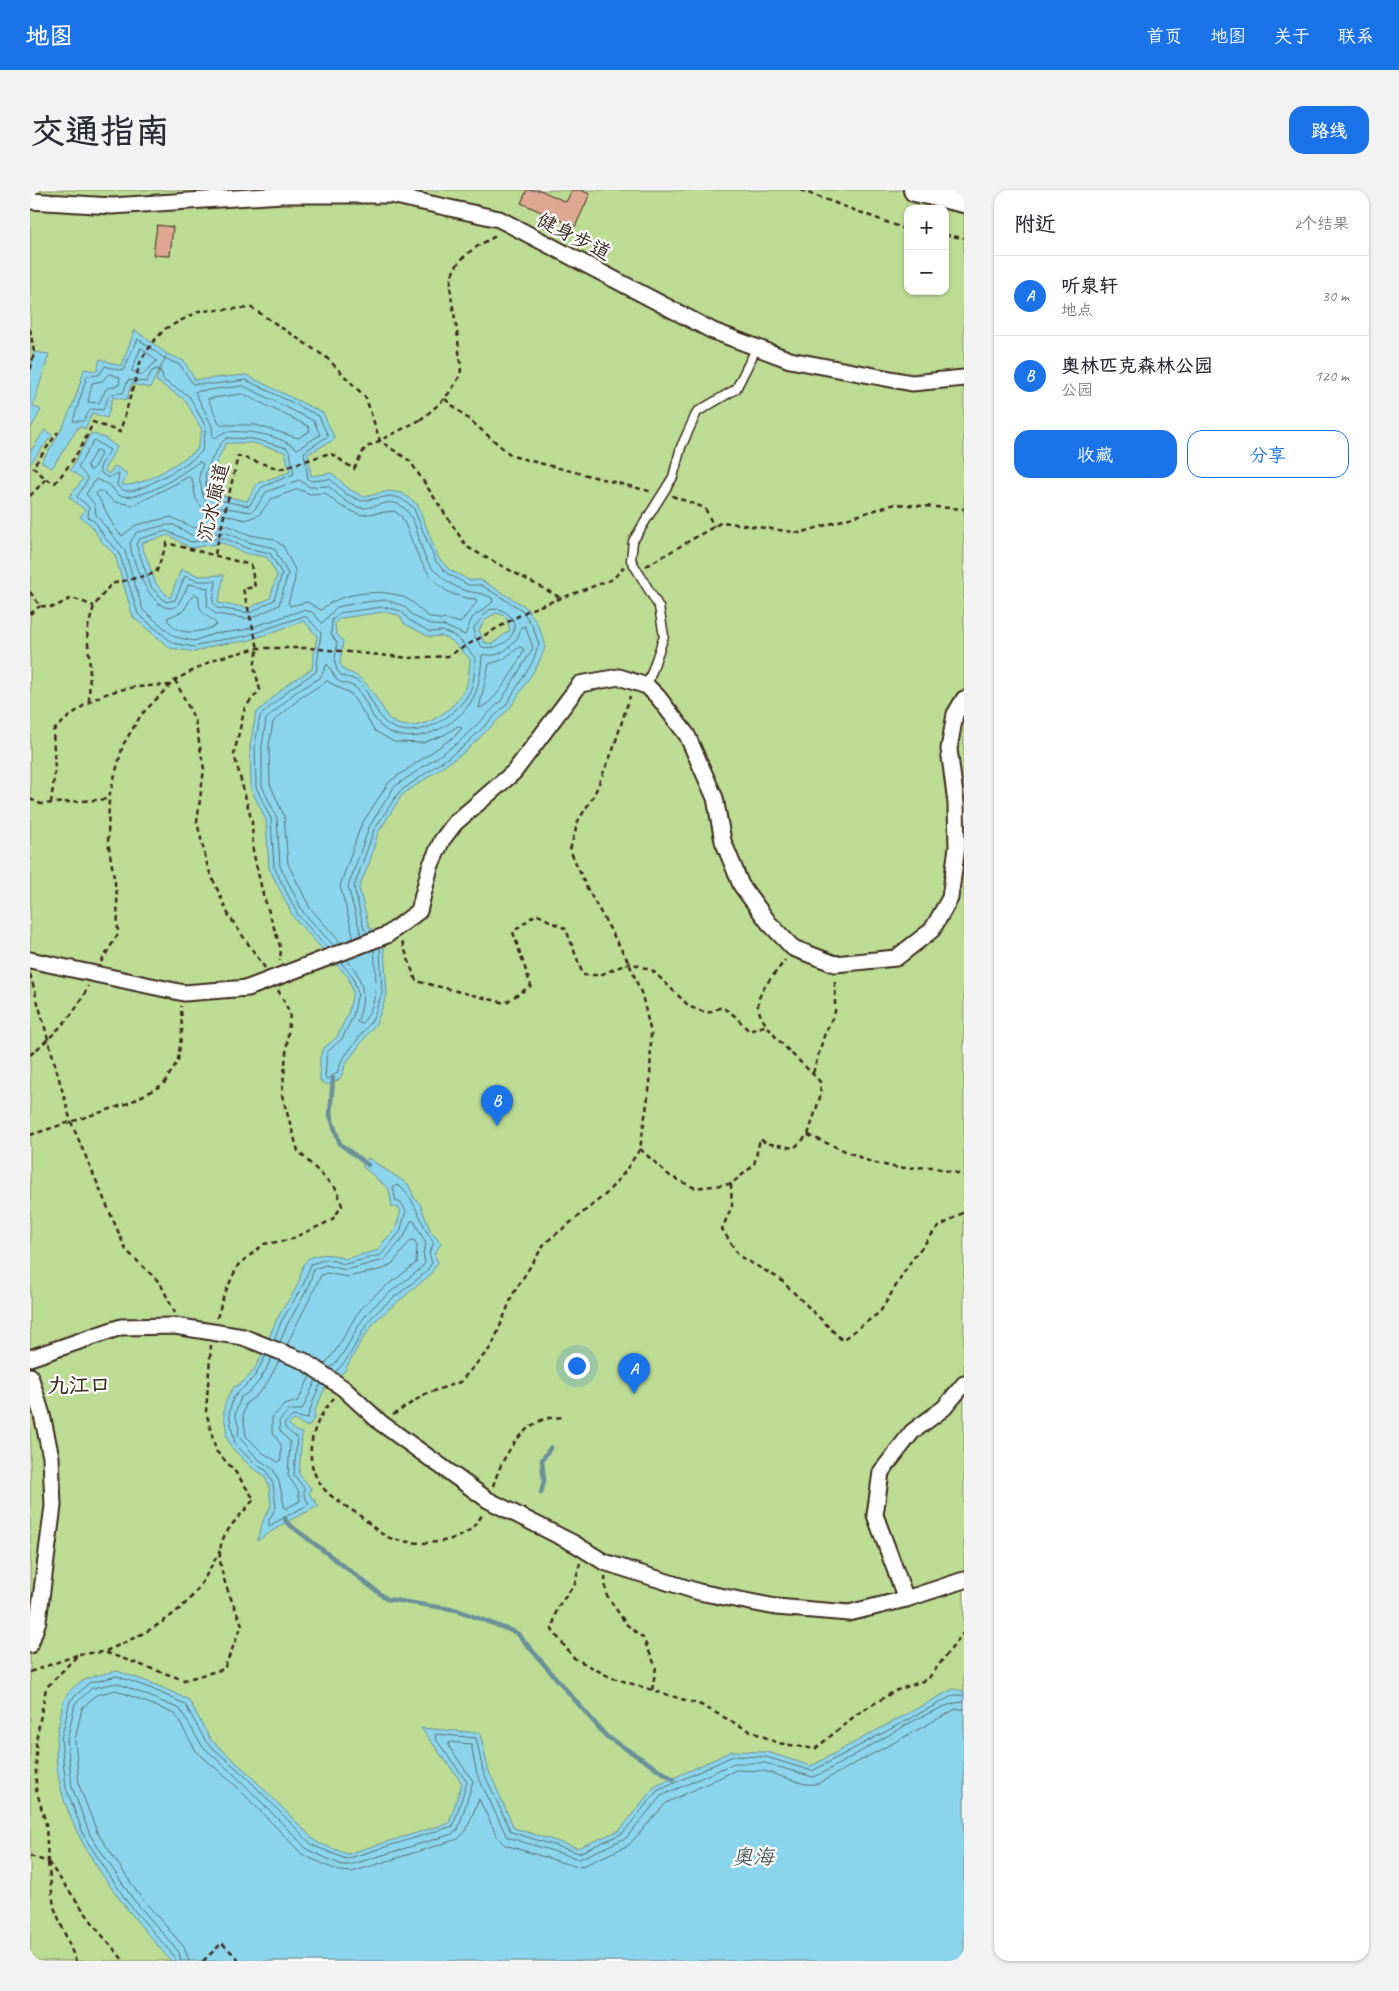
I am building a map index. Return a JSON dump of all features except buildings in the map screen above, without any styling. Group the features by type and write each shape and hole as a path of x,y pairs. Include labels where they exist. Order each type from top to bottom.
{"main road":[{"path":"915,190 964,201"}],"street":[{"name":"健身步道","path":"30,201 112,206 282,195 391,195 499,219 713,330 790,360 912,383 964,378"},
{"path":"30,960 180,992 248,988 323,961 391,932 419,912 430,868 442,840 454,823 514,772 580,684 619,677 641,684 658,697 687,735 715,798 723,841 740,885 769,923 794,948 835,964 896,958 932,930 950,898 957,847 956,803 949,750 955,714 964,699"},
{"path":"30,1358 121,1327 182,1327 243,1336 304,1361 340,1385 381,1423 493,1502 580,1546 604,1562 699,1592 776,1607 849,1612 906,1599 964,1580"},
{"path":"30,1376 42,1415 51,1456 52,1506 38,1621 30,1645"},
{"path":"906,1599 875,1515 881,1472 912,1432 944,1408 964,1384"}],"lane":[{"path":"641,684 664,636 659,607 631,560 633,541 673,477 681,447 697,412 736,389 757,347"}],"path":[{"path":"800,190 904,229"},
{"path":"519,230 498,235 463,255 450,279 461,373 445,399 512,456 654,492"},
{"path":"949,236 964,238"},
{"path":"58,432 33,468 46,480 55,483 77,456 93,422 120,432 141,360 152,342 176,322 198,310 252,308 327,358 366,398 380,441 410,461 467,547 561,598"},
{"path":"30,329 34,352 30,373"},
{"name":"沉水廊道","path":"215,554 238,456 280,469 330,453 354,469 365,448 420,420 445,399"},
{"path":"30,496 46,480"},
{"path":"664,493 705,508 714,527"},
{"path":"638,571 722,522 800,533 895,504 964,510"},
{"name":"沉水廊道","path":"94,606 111,584 118,580 156,573 167,544 215,554 251,565 255,587 243,589 258,648"},
{"path":"30,1056 47,1041 84,995 93,974 118,934 117,895 108,842 109,800 123,745 141,715 175,680 215,658 258,648 309,648 410,658 448,656 529,610 613,579 631,560"},
{"path":"30,592 40,606"},
{"path":"30,614 40,606 54,607 72,598 94,606 87,631 90,667 89,701"},
{"path":"258,648 254,666 260,690 245,707 234,754 252,822 253,850 262,894 281,949 280,976"},
{"path":"381,1423 426,1394 460,1382 492,1346 513,1294 545,1242 606,1194 624,1173 640,1149 650,1084 651,1033 642,995 629,963 588,888 570,850 578,821 594,796 641,684"},
{"path":"51,803 55,770 53,731 79,707 105,693 137,686 170,685"},
{"path":"30,799 41,804 109,800"},
{"path":"391,932 416,980 506,1003 530,986 513,932 536,914 566,929 582,975 600,975 629,963 653,971 690,1007 707,1013 722,1007 735,1016 750,1031 767,1025"},
{"path":"640,1149 670,1176 695,1188 731,1184 754,1165 760,1139 766,1143 794,1148 808,1134 820,1097 821,1083 813,1073 779,1042 759,1014 758,1000 770,978 794,948"},
{"path":"813,1073 824,1036 835,1012 835,964"},
{"path":"30,974 47,1041 71,1122 126,1250 160,1283 182,1327"},
{"path":"30,1135 129,1104 164,1084 178,1060 182,1030 180,992"},
{"path":"808,1134 871,1162 898,1168 932,1167 964,1175"},
{"path":"731,1184 732,1206 722,1229 739,1256 780,1279 842,1340 880,1312 911,1261 937,1228 964,1212"},
{"path":"340,1385 321,1412 310,1449 313,1472 325,1491 391,1539 426,1544 460,1537 481,1518 493,1502 505,1455 522,1434 542,1420 566,1417"},
{"path":"580,1546 575,1584 557,1608 552,1630 574,1658 610,1677 701,1705 746,1730 778,1743 816,1749 857,1714 895,1692 928,1679 964,1632"},
{"path":"104,1652 153,1628 182,1606 195,1593 221,1550"},
{"path":"604,1562 606,1594 626,1624 643,1638 656,1667 652,1690"},
{"path":"30,1672 79,1654"},
{"path":"76,1961 54,1907 48,1862 100,1933 124,1961"},
{"path":"203,1961 222,1943 240,1961"}],"green space":[{"path":"30,190 964,190 964,1961 30,1961"}],"water":[{"path":"135,330 167,354 184,361 195,380 246,375 323,413 335,439 308,454 311,476 332,473 349,489 364,497 389,491 402,493 417,504 439,559 450,570 469,580 481,580 526,607 538,625 545,643 544,651 537,666 510,708 466,751 402,795 378,833 370,861 359,888 369,927 374,931 383,930 387,994 377,1022 346,1063 342,1075 331,1084 325,1084 320,1081 320,1057 323,1049 337,1037 348,1014 353,992 348,977 294,918 269,868 266,820 251,789 250,745 256,713 289,683 312,669 317,636 304,621 247,641 215,645 195,652 170,648 133,617 115,555 101,541 92,526 80,517 85,510 69,497 83,479 70,470 91,433 105,438 117,447 104,470 109,474 115,466 128,474 122,485 131,485 151,478 197,450 202,430 185,400 156,381 166,356 150,388 131,384 127,400 113,397 107,418 92,413 85,429 79,426 52,468 41,462 67,418 84,369 97,371 100,359 121,366","holes":["226,443 253,443 285,452 290,472 258,483 247,501 214,494 211,474","169,535 190,548 223,543 244,553 267,557 277,575 270,598 250,608 218,603 224,575 199,576 181,569 170,598 156,584 141,543","384,612 399,615 405,624 430,637 442,636 451,640 470,659 468,681 463,693 457,701 431,721 410,726 400,725 390,720 367,685 358,677 345,671 340,663 343,641 336,633 335,623 341,618","498,613 506,617 510,630 492,644 484,642 479,630 482,624 492,615"]},
{"path":"34,352 49,354 33,406 41,410 30,430 30,373"},
{"path":"45,430 52,435 30,464 30,452"},
{"path":"368,1158 409,1185 414,1198 420,1204 430,1230 441,1244 434,1254 438,1262 430,1275 376,1320 361,1341 344,1372 326,1386 314,1412 315,1417 308,1427 294,1420 289,1424 295,1431 302,1433 299,1474 311,1488 309,1494 319,1506 286,1522 257,1541 264,1518 271,1506 269,1486 264,1475 252,1468 231,1447 226,1436 225,1404 234,1387 249,1376 255,1368 278,1316 298,1284 306,1261 321,1255 331,1255 344,1259 379,1250 381,1244 395,1230 401,1211 399,1208 392,1207 389,1189 362,1166"},
{"name":"奥海","path":"117,1671 154,1684 189,1700 210,1739 247,1772 316,1842 347,1854 449,1823 462,1783 421,1728 480,1733 488,1769 514,1828 578,1848 620,1830 654,1787 732,1751 767,1752 811,1766 953,1689 964,1691 964,1961 171,1961 129,1911 88,1853 72,1821 61,1789 56,1757 59,1724 65,1698 81,1682 95,1676"}],"waterway":[{"path":"333,1078 330,1115 340,1144 368,1165"},
{"path":"541,1493 544,1481 542,1460 551,1447"},
{"path":"285,1518 286,1522 387,1599 457,1610 517,1633 606,1736 673,1779"}],"place":[{"name":"奥林匹克森林公园","path":"497,1126"},
{"name":"听泉轩","path":"634,1394"}],"district":[{"name":"九江口","path":"79,1385"}]}
